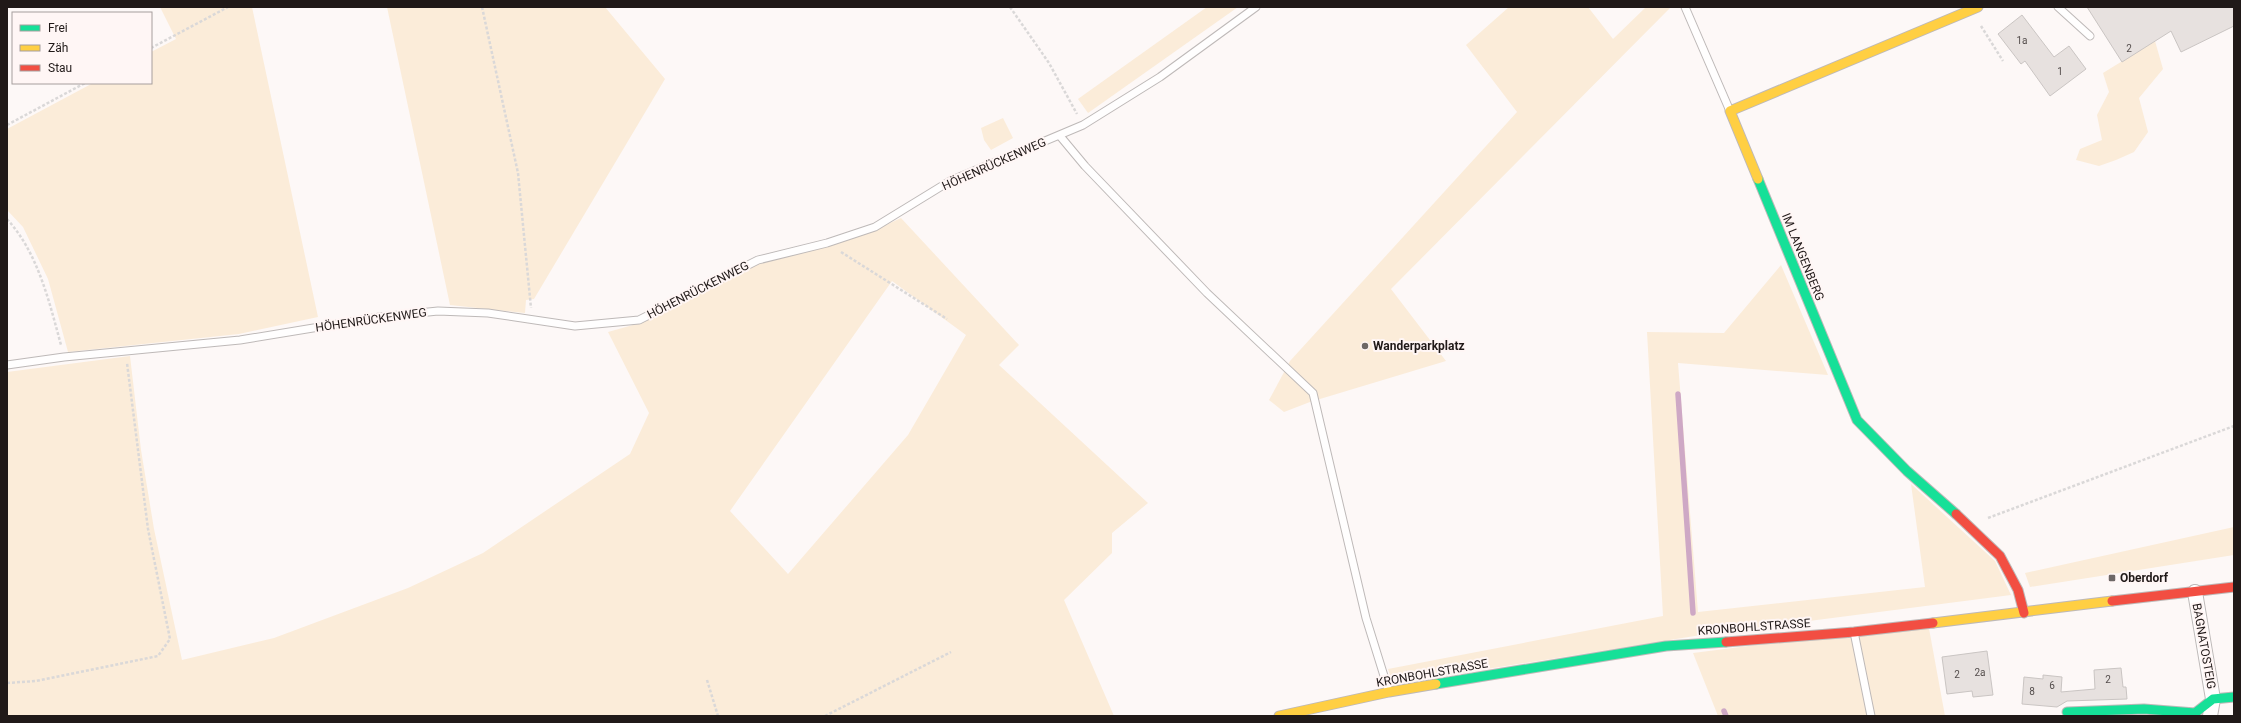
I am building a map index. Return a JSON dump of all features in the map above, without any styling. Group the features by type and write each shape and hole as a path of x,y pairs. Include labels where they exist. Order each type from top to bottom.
{"street":[{"path":"1730,111 1975,8"},
{"name":"IM LANGENBERG","path":"1730,111 1857,420 1907,471 1969,526 2000,556 2018,590 2024,613"},
{"name":"KRONBOHLSTRASSE","path":"1279,716 1389,692 1666,646 1854,632 2234,587"},
{"name":"BAGNATOSTEIG","path":"2195,592 2213,699 2210,716"},
{"name":"BAGNATOSTEIG","path":"2067,712 2144,709 2195,713 2213,699 2234,697"}],"lane":[{"name":"HÖHENRÜCKENWEG","path":"7,365 64,357 240,340 380,317 438,311 488,313 532,321 575,326 639,320 758,260 827,243 875,227 950,181 1060,136 1083,125 1160,77 1256,7"},
{"path":"1685,7 1730,111"},
{"path":"2058,7 2090,36"},
{"path":"1060,136 1116,199 1207,293 1313,393 1366,618 1389,692"},
{"path":"1854,632 1871,716"}],"path":[{"path":"152,47 228,7"},
{"path":"482,7 518,173 532,321"},
{"path":"1010,7 1049,63 1083,125"},
{"path":"1975,8 2003,60"},
{"path":"7,125 84,84"},
{"path":"7,219 18,231 43,280 64,357"},
{"path":"827,243 947,319"},
{"path":"7,683 36,681 158,656 170,639 148,529 125,352"},
{"path":"1969,526 2234,426"},
{"path":"825,716 952,652"},
{"path":"707,680 718,716"}],"shaded area":[{"path":"160,7 252,7 318,317 239,334 68,352 48,279 23,227 7,210 7,129 91,84 152,84 152,51 176,39"},
{"path":"387,7 605,7 665,79 534,299 526,300 525,313 450,305"},
{"path":"1207,7 1238,7 1088,113 1078,99"},
{"path":"1509,7 1588,7 1613,39 1646,7 1671,7 1391,289 1446,361 1310,402 1284,412 1269,400 1290,361 1517,112 1466,45"},
{"path":"2155,41 2163,69 2139,98 2148,132 2134,152 2116,160 2099,166 2076,160 2080,149 2102,140 2097,115 2109,92 2103,73"},
{"path":"1003,118 1013,138 991,150 984,140 981,128"},
{"path":"901,218 1019,345 999,365 1148,503 1112,533 1112,553 1064,600 1114,716 7,716 7,372 130,356 141,450 154,529 182,660 274,638 408,588 483,553 630,454 649,413 608,332 640,323 759,263 828,246 877,229","holes":["892,281 966,335 908,435 788,574 730,511"]},
{"path":"1781,265 1828,375 1678,363 1698,612 1925,587 1911,484 1995,561 2011,595 1701,635 1393,684 1388,669 1663,616 1647,332 1724,333"},
{"path":"2234,527 2234,555 2030,587 2025,573"},
{"path":"1928,623 1945,716 1718,716 1693,653"}],"building":[{"path":"2087,7 2234,7 2234,26 2181,52 2171,31 2122,62"},
{"path":"2022,15 2054,57 2069,46 2086,69 2050,96 2025,61 2021,64 1998,34"},
{"path":"1987,651 1993,695 1973,697 1972,691 1947,694 1942,657"},
{"path":"2121,668 2123,687 2126,687 2127,699 2067,701 2057,707 2022,704 2024,677 2043,679 2043,675 2062,677 2061,692 2095,689 2094,670"}],"waterway":[{"path":"1678,394 1693,613"},
{"path":"1724,711 1726,716"}],"traffic: fast":[{"path":"1758,179 1857,420 1907,471 1956,514"},
{"path":"1436,684 1666,646 1726,642"},
{"path":"2067,712 2144,709 2195,713 2213,699 2234,697"}],"traffic: slow":[{"path":"1758,179 1730,111 1978,7"},
{"path":"1933,623 2112,601"},
{"path":"1279,716 1389,692 1436,684"}],"traffic: jam":[{"path":"1956,514 2000,556 2018,590 2024,613"},
{"path":"2112,601 2234,587"},
{"path":"1726,642 1854,632 1933,623"}],"place":[{"name":"Wanderparkplatz","path":"1365,346"},
{"name":"Oberdorf","path":"2112,578"}]}
